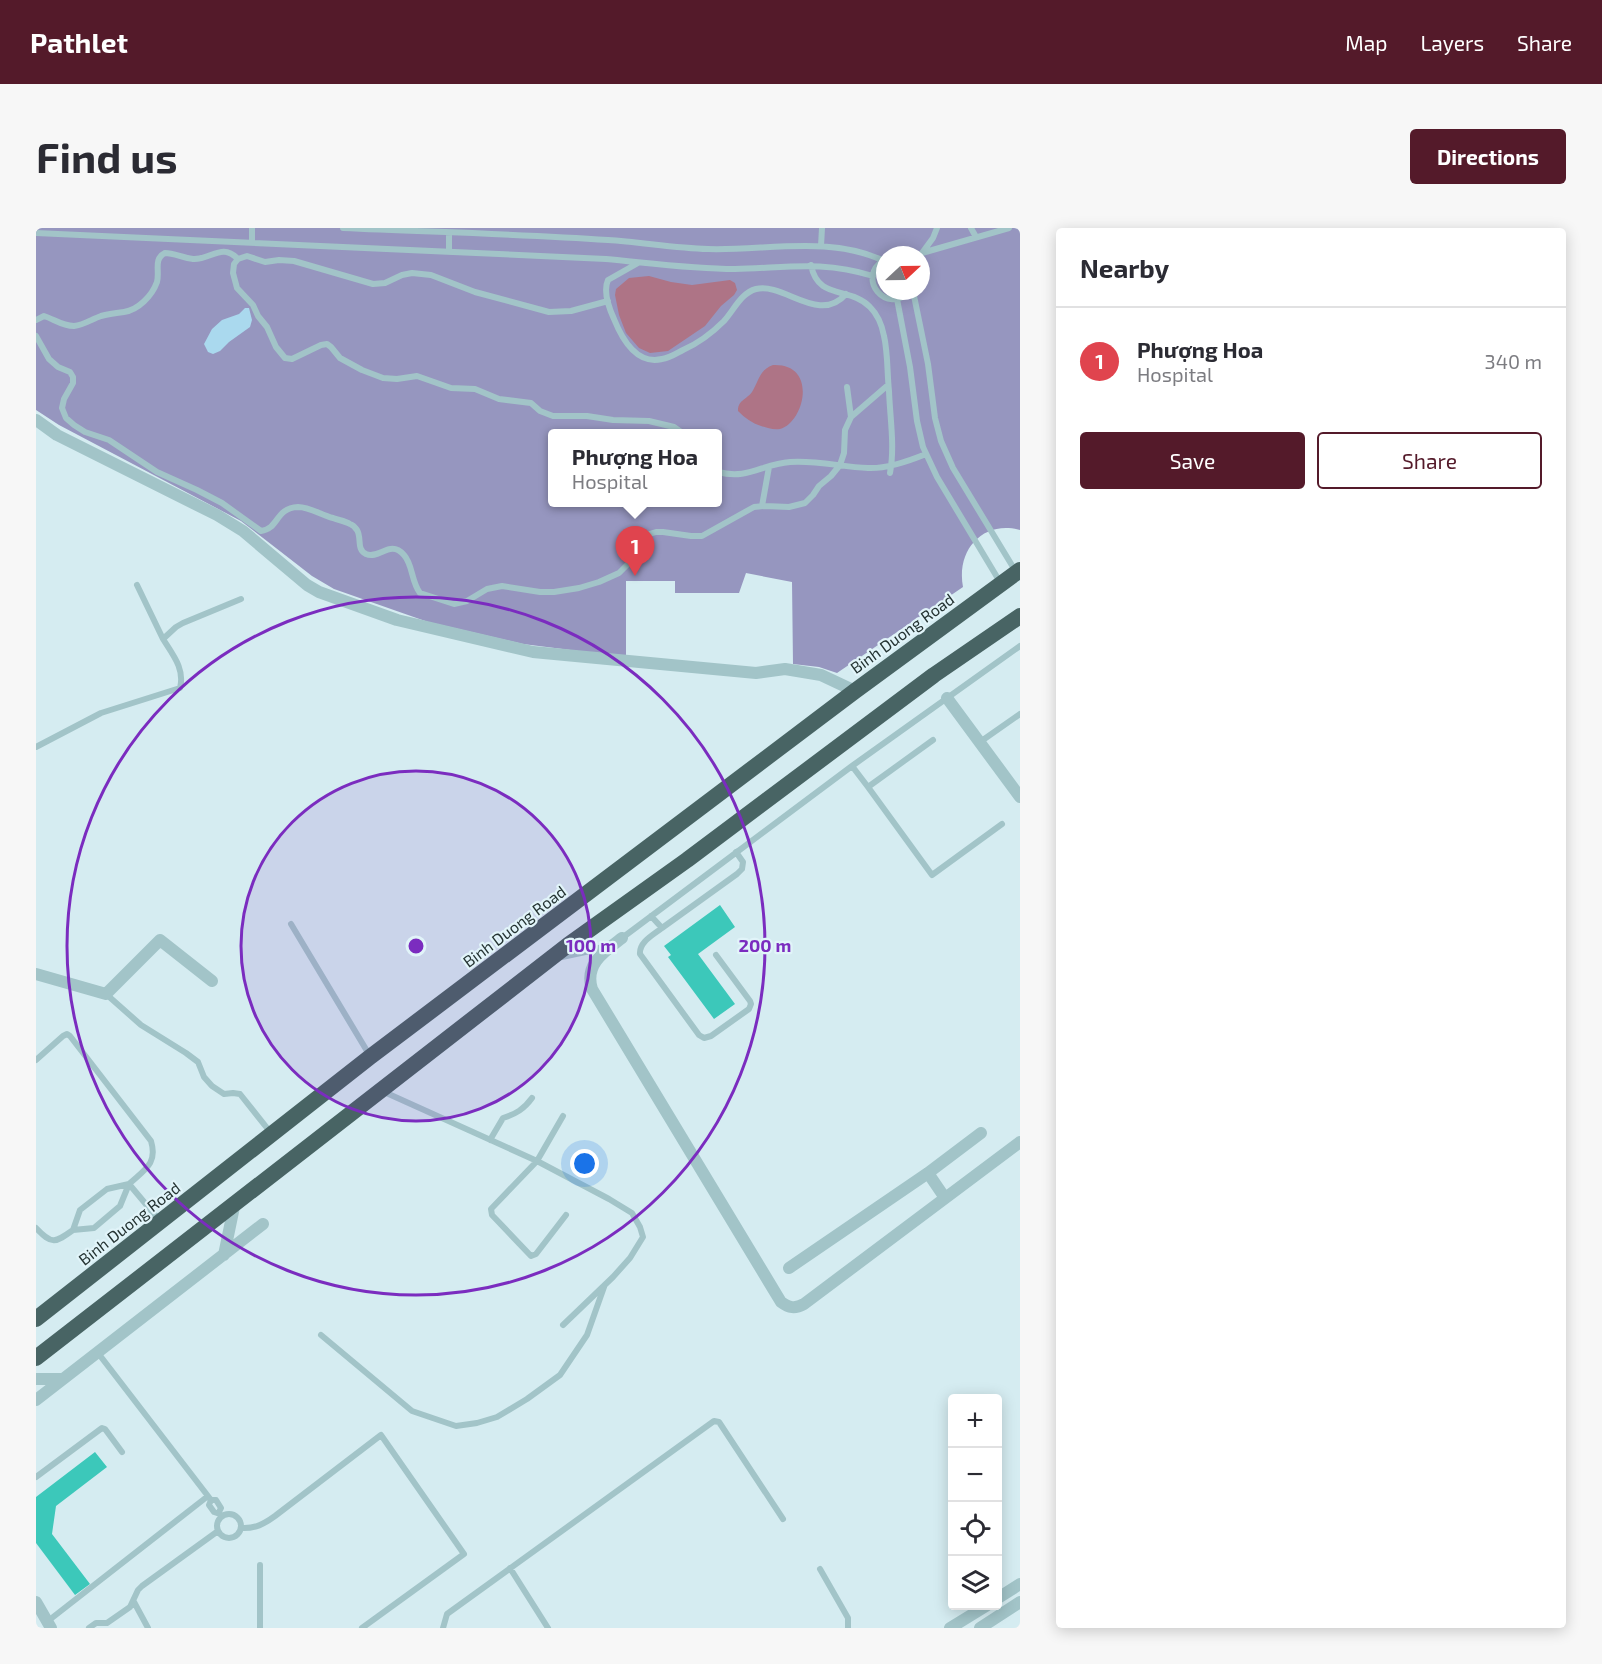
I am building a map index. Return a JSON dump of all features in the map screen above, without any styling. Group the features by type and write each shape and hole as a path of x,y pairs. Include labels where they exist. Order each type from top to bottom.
{"highway":[{"name":"Binh Duong Road","path":"36,1319 370,1057 855,691 1018,571"},
{"path":"36,1358 545,963 934,675 1019,620"}],"street":[{"path":"36,420 57,435 217,515 243,531 313,588 397,620 533,652 756,673 785,669 821,675 855,691"},
{"path":"947,698 1020,797"},
{"path":"621,939 595,961 590,974 592,989 781,1302 786,1306 793,1308 804,1304 1020,1142"},
{"path":"36,974 106,994 160,940 212,981"},
{"path":"789,1268 981,1133"},
{"path":"927,1173 945,1198"},
{"path":"224,1255 235,1202"},
{"path":"36,1400 263,1224"},
{"path":"36,1379 63,1379"},
{"path":"1002,1596 1019,1587"},
{"path":"36,1602 49,1625"},
{"path":"980,1628 1020,1602"},
{"path":"950,1628 978,1610"}],"lane":[{"path":"252,228 252,243"},
{"path":"343,228 608,240 675,248 821,246 876,258"},
{"path":"821,246 822,228"},
{"path":"928,246 937,228"},
{"path":"971,228 976,237"},
{"path":"930,251 1009,228"},
{"path":"36,233 67,231 252,243 606,259 706,268 811,265 841,268 873,276"},
{"path":"449,233 449,252"},
{"path":"36,320 44,316 62,324 74,326 136,308 154,289 158,275 157,261 160,255 165,253 197,259 224,251 234,254 238,259"},
{"path":"608,301 571,311 549,312 475,292 431,274 412,273 385,283 373,284 294,261 265,262 247,256 238,259 234,264 233,273 237,288 253,305 276,347 285,358 292,359 327,344 340,358 383,378 397,379 417,376 451,388 475,389 499,399 531,403 540,411 553,416 649,421 677,429"},
{"path":"639,263 608,280 606,286 608,301 613,318 632,350 642,357 655,360 664,359 701,340 723,321 741,299 752,291 768,289 818,305 829,304 846,294"},
{"path":"811,265 815,277 823,286 860,299 877,315 885,341 893,453 890,473"},
{"path":"876,267 873,276 876,290"},
{"path":"897,300 920,434 926,454 937,477 1001,583"},
{"path":"914,300 941,441 953,468 1018,571"},
{"path":"36,336 49,359 58,367 70,372 73,377 71,388 64,399 63,408 66,418 78,428 109,440 157,472 228,507 261,531 270,528 285,510 296,507 314,510 351,524 358,531 360,548 365,554 373,555 388,549 398,550 408,561 412,579 420,593 454,604 467,601 493,587 554,592 599,582 613,577 624,569 633,555 638,540 643,536 663,532 702,536 749,509 762,506 789,507 805,503 840,465 844,453 845,430 851,417 888,385"},
{"path":"847,387 851,417"},
{"path":"722,473 743,475 791,462 867,468 892,465 926,454"},
{"path":"762,506 769,467"},
{"path":"36,747 101,713 180,688 183,679 179,666 137,585"},
{"path":"163,639 183,622 241,599"},
{"path":"545,963 590,951 621,939 852,766 1020,646"},
{"path":"980,742 1020,714"},
{"path":"868,787 933,740"},
{"path":"852,766 932,875 1002,824"},
{"path":"716,955 751,1004 749,1009 711,1036 704,1038 699,1035 639,950 643,942 740,871 743,862 736,852"},
{"path":"651,916 662,928"},
{"path":"291,924 370,1057"},
{"path":"106,994 141,1025 198,1062 204,1077 212,1086 224,1094 240,1094 271,1134"},
{"path":"36,1059 63,1036 66,1034 70,1036 152,1141 153,1154 151,1162 129,1184 120,1206 94,1227 73,1230 55,1242 36,1228"},
{"path":"382,1091 537,1161 609,1198 632,1213 643,1236 630,1258 563,1325"},
{"path":"490,1140 503,1118 526,1107 532,1098"},
{"path":"563,1116 537,1161 491,1209 492,1215 531,1256 536,1254 566,1215"},
{"path":"129,1184 160,1221"},
{"path":"73,1230 80,1210 106,1189 129,1184"},
{"path":"321,1335 412,1411 456,1426 477,1423 497,1417 560,1375 587,1335 604,1286"},
{"path":"98,1353 209,1498 216,1500 221,1508 218,1531 223,1537 231,1538 238,1535 241,1528 240,1521 234,1515 221,1515"},
{"path":"443,1628 447,1614 714,1421 719,1422 783,1519"},
{"path":"36,1477 102,1428 123,1452"},
{"path":"241,1528 252,1528 269,1520 381,1435 464,1554 362,1628"},
{"path":"49,1625 209,1498"},
{"path":"89,1628 96,1623 106,1625 130,1607 142,1586 218,1531"},
{"path":"260,1565 260,1628"},
{"path":"510,1568 548,1628"},
{"path":"820,1569 848,1618 848,1628"},
{"path":"134,1602 148,1628"}],"shaded area":[{"path":"36,228 1020,228 1020,530 994,529 975,541 964,561 963,587 837,673 819,667 793,664 792,582 746,573 739,593 675,593 675,581 626,581 626,657 523,644 428,622 334,589 312,576 241,521 59,425 36,410"},
{"path":"649,276 692,285 730,280 735,283 737,290 705,326 668,351 650,353 639,348 626,333 615,295 616,289 629,278"},
{"path":"773,365 787,367 797,373 802,383 801,405 796,416 780,429 768,428 755,423 738,411 739,405 752,392 762,373"}],"sand":[{"path":"245,308 249,308 252,320 250,327 220,351 213,354 208,352 204,344 212,329 222,320 239,314"}],"building":[{"path":"720,905 735,927 698,954 735,1004 714,1019 668,957 671,955 664,946"},
{"path":"95,1452 107,1467 56,1506 52,1534 90,1584 75,1595 36,1543 36,1497"}],"place":[{"name":"Phượng Hoa","path":"635,576"}]}
